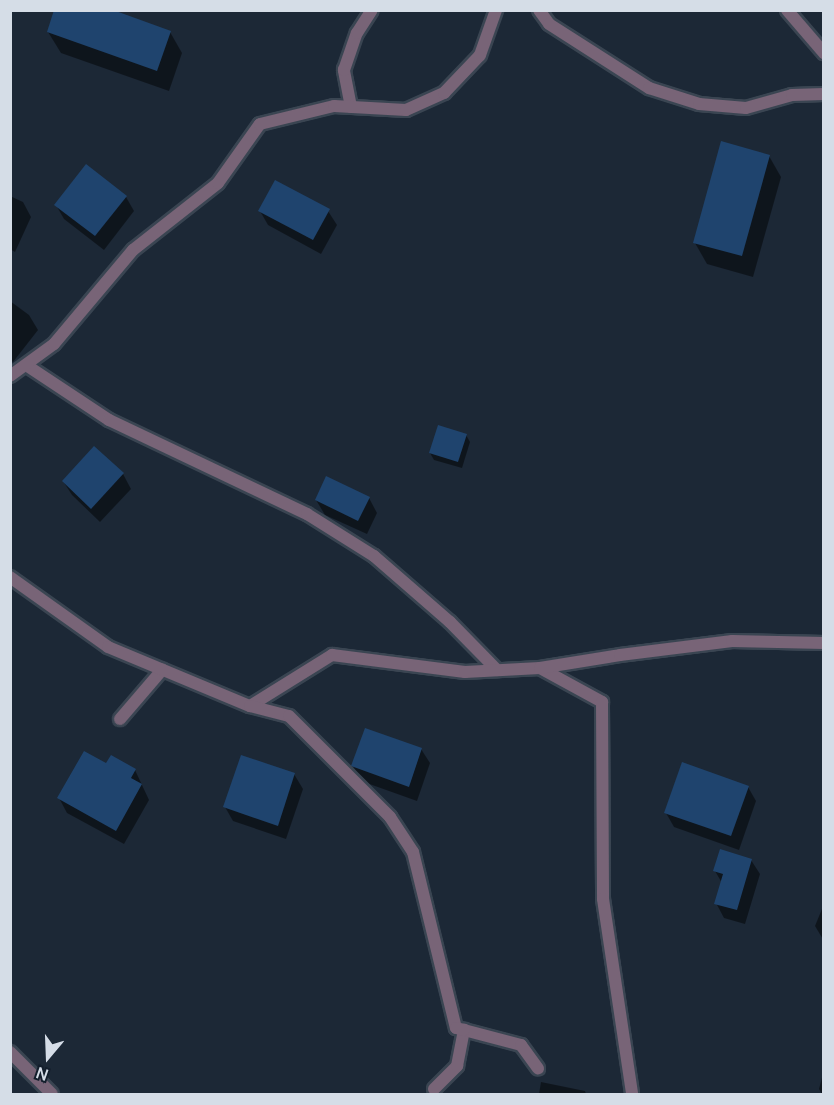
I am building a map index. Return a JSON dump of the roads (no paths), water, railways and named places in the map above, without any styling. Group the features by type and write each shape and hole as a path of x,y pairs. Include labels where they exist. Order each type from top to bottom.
{"street":[{"path":"351,107 344,70 357,33 372,10"},
{"path":"10,376 54,344 133,250 218,183 260,124 334,106 406,110 444,93 480,56 496,10"},
{"path":"539,10 549,24 648,87 699,104 746,108 792,95 824,94"},
{"path":"787,10 824,53"},
{"path":"26,365 109,420 307,514 374,556 450,622 497,670"},
{"path":"10,577 108,647 250,706 288,716 390,817 413,852 456,1028 521,1045 538,1068"},
{"path":"250,706 332,655 465,672 540,668 732,641 824,643"},
{"path":"540,668 602,702 603,899 632,1095"},
{"path":"120,719 162,670"},
{"path":"434,1089 457,1066 464,1030"},
{"path":"10,1053 52,1095"}]}
